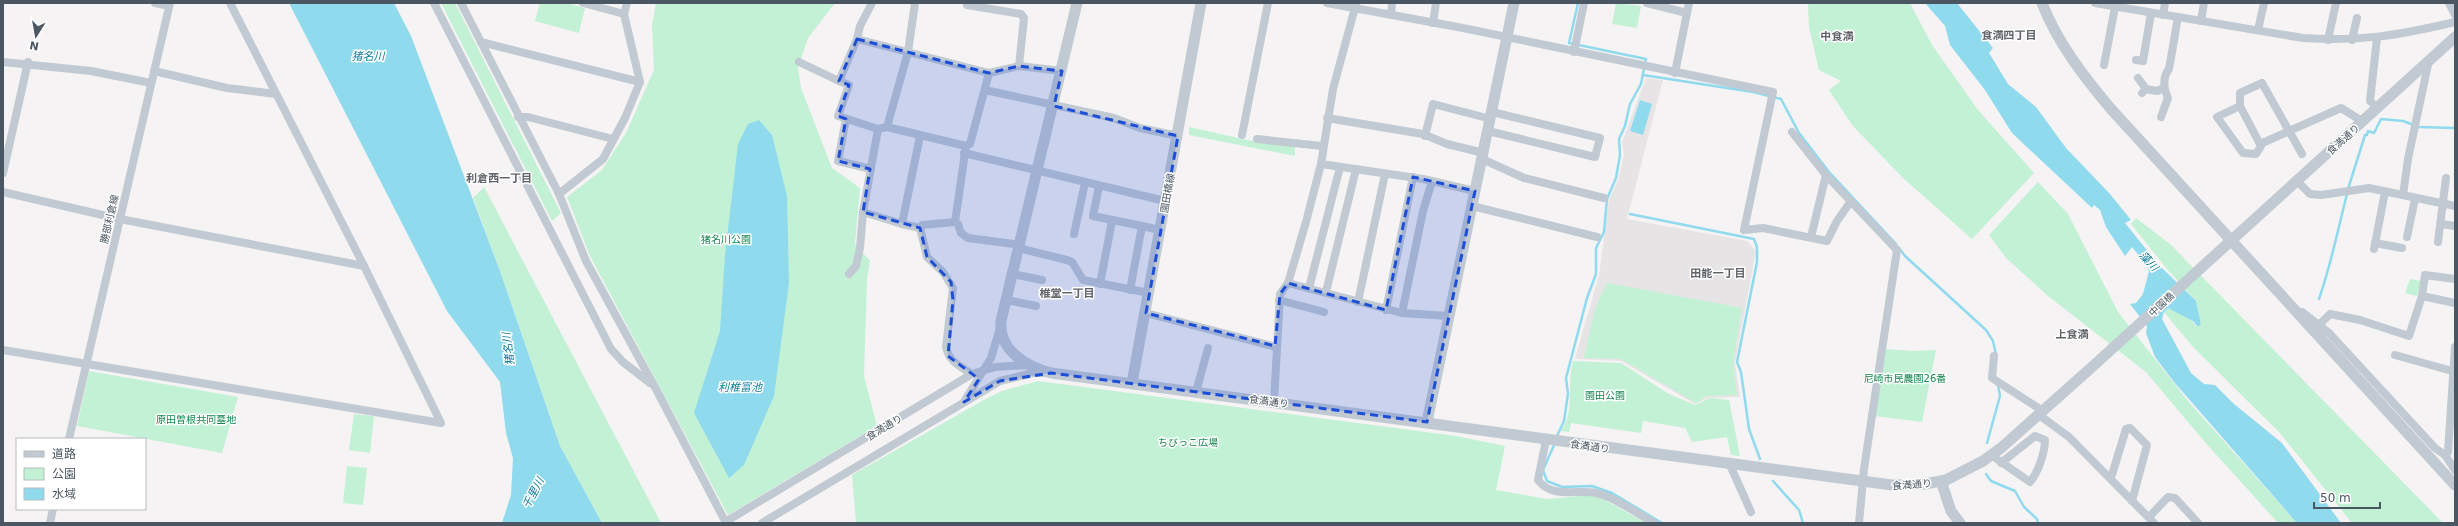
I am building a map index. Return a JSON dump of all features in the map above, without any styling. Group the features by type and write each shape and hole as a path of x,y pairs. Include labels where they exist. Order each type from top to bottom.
{"street":[{"path":"155,3 170,5"},
{"path":"3,350 85,365 441,423 364,266 230,3"},
{"path":"434,3 611,349 623,362 644,377 657,391"},
{"path":"460,3 559,194 586,261 657,391 725,522"},
{"path":"583,3 624,14"},
{"path":"559,194 603,159 625,118 640,82 624,14 627,3"},
{"path":"839,80 857,39 860,26 872,3"},
{"path":"887,127 908,52 914,3"},
{"path":"968,3 967,5 984,9 1021,14 1024,18 1019,66"},
{"path":"964,402 991,358 1001,328 1077,3"},
{"name":"園田橋線","path":"1132,383 1146,313 1201,3"},
{"path":"1242,135 1268,3"},
{"path":"1327,3 1355,6 1391,15 1507,37 1575,47 1645,67 1773,92 1744,230 1763,228 1827,241 1837,221 1852,201"},
{"path":"1391,15 1392,3"},
{"path":"1433,23 1436,3"},
{"path":"1427,422 1514,3"},
{"path":"1575,47 1584,3"},
{"path":"1647,3 1687,13"},
{"path":"1675,73 1689,3"},
{"path":"2042,3 2065,47 2084,76 2228,242 2455,485"},
{"path":"2095,3 2328,40 2378,38 2455,22"},
{"path":"2163,15 2165,3"},
{"path":"2201,21 2204,3"},
{"path":"2258,30 2264,3"},
{"path":"2328,40 2336,3"},
{"path":"2449,3 2455,15"},
{"name":"勝部利倉線","path":"68,438 170,5"},
{"path":"1274,402 1280,294 1288,283 1321,164 1322,146 1327,118 1355,6"},
{"path":"2104,65 2115,7"},
{"path":"2143,61 2152,13"},
{"path":"2161,117 2168,98 2164,88 2178,17"},
{"path":"2352,40 2357,18"},
{"name":"食満通り","path":"2228,242 2455,36"},
{"path":"2377,108 2370,101 2378,38"},
{"path":"857,39 989,73 1019,66 1062,71"},
{"path":"481,42 640,82"},
{"path":"2403,195 2408,159 2429,60"},
{"path":"3,62 28,62 91,70 151,83"},
{"path":"3,173 28,62"},
{"path":"799,62 849,85 838,116 878,129 887,127 920,136 1038,171 1166,201"},
{"path":"154,71 227,88 276,94"},
{"path":"989,73 970,144 965,149 955,222 958,224 961,233 968,238 1019,246 1067,260 1072,262 1081,279 1149,294"},
{"path":"2138,78 2144,91 2157,91 2164,88"},
{"path":"2240,106 2217,117 2243,153 2256,154 2259,151 2260,144 2240,106 2240,93 2262,84 2288,132 2302,154"},
{"path":"985,90 1114,118 1140,128 1178,136"},
{"path":"1425,136 1433,104 1600,138 1595,157 1488,131"},
{"path":"2260,144 2341,108 2362,121"},
{"path":"518,117 528,117 613,139"},
{"path":"1327,118 1425,136 1483,156 1524,178 1604,198"},
{"path":"846,119 838,161 871,169"},
{"path":"849,274 856,266 858,257 863,212 878,129"},
{"path":"1792,132 1826,175 1897,250 1864,469 1864,483 1859,523"},
{"path":"902,224 920,136"},
{"path":"1258,139 1259,137 1322,146"},
{"path":"1321,164 1413,177 1475,191"},
{"path":"1309,288 1340,167"},
{"path":"1326,292 1356,169"},
{"path":"1358,302 1385,174"},
{"path":"1811,237 1826,175"},
{"path":"1386,310 1413,177"},
{"path":"2438,242 2444,204 2446,178"},
{"path":"1402,313 1423,210 1432,181"},
{"path":"2297,181 2310,194 2320,195 2368,188 2415,199 2455,206"},
{"path":"1074,234 1085,183"},
{"path":"1099,186 1093,216 1160,230"},
{"path":"3,192 120,219 364,266"},
{"path":"2385,192 2375,246 2402,248"},
{"path":"2407,237 2415,199"},
{"path":"1472,206 1597,237"},
{"path":"863,212 920,228 922,225 955,222"},
{"path":"1100,284 1112,221"},
{"path":"2441,224 2455,226"},
{"path":"1130,290 1142,226"},
{"path":"920,228 927,258 943,272 953,288 946,347 948,356 950,360 972,374"},
{"name":"中園橋","path":"2094,365 2228,242"},
{"path":"1013,274 1042,280"},
{"path":"2319,325 2330,314 2360,320 2409,336 2422,296 2425,275 2455,279"},
{"path":"1288,283 1326,292 1386,310 1402,313 1449,316"},
{"path":"2422,296 2455,303"},
{"path":"1007,300 1036,306"},
{"path":"1279,300 1324,312"},
{"path":"2287,304 2300,310 2319,325 2449,454"},
{"path":"1146,313 1276,347"},
{"path":"1001,328 1005,342 1016,356 1029,365"},
{"path":"2455,347 2452,371 2449,454 2455,470"},
{"path":"1196,392 1208,348"},
{"path":"2395,355 2452,371"},
{"path":"1994,356 1992,378 2041,413 2069,437 2151,520 2168,497 2175,498 2198,523"},
{"name":"食満通り","path":"725,522 972,374 1014,364 1029,365 1051,373"},
{"name":"食満通り","path":"762,523 1000,381 1033,374 1051,373 1132,383 1427,422 1546,440 1864,483 1902,486 1941,481 1991,455 2041,413 2094,365"},
{"path":"2111,478 2126,429 2130,428 2148,445 2132,501"},
{"path":"1991,455 2001,463 2030,482 2045,446 2044,440 2035,436 2001,463"},
{"path":"1546,440 1538,472 1538,480 1542,485 1563,493 1597,493 1654,523"},
{"path":"1730,465 1751,512"},
{"path":"1941,481 1951,511 1960,523"},
{"path":"50,523 53,510"}],"highlighted area":[{"path":"857,39 989,73 1019,66 1062,71 1054,106 1178,136 1146,313 1275,346 1280,294 1288,283 1386,310 1413,177 1475,191 1427,422 1051,373 1000,381 964,402 979,379 948,356 953,300 951,282 927,257 920,228 863,212 870,169 838,161 846,119 838,116 849,85 839,81"}],"shaded area":[{"path":"1646,78 1663,80 1627,219 1747,241 1756,251 1735,363 1740,397 1707,398 1695,404 1621,361 1575,359 1599,275 1609,200 1618,180 1624,155 1622,142"}],"green space":[{"path":"441,3 455,3 561,213 552,221"},
{"path":"540,3 566,3 585,8 579,33 535,21"},
{"name":"猪名川公園","path":"656,3 835,3 808,38 798,68 801,88 832,168 860,188 855,244 870,261 867,279 864,376 877,426 728,515 590,256 567,197 602,170 626,133 654,70 652,25"},
{"path":"1616,3 1641,6 1637,28 1612,24"},
{"path":"1808,3 1910,3 1932,45 1978,110 2034,173 1972,239 1903,178 1853,126 1829,90 1841,81 1819,70 1809,27"},
{"path":"1189,127 1247,140 1295,146 1295,156 1189,135"},
{"path":"2038,182 2068,214 2118,312 2188,401 2297,523 2278,523 2204,441 2146,372 2048,296 2006,258 1989,235"},
{"path":"484,187 661,523 602,523 560,446 500,271 473,198"},
{"path":"2136,218 2170,244 2443,523 2352,523 2280,433 2194,348 2164,312 2168,308 2172,309 2188,318 2197,327 2201,324 2196,301 2167,269 2131,224"},
{"path":"2410,279 2421,281 2417,296 2405,293"},
{"path":"1607,283 1742,308 1733,363 1737,395 1706,396 1696,403 1621,359 1584,358 1595,309"},
{"name":"尼崎市民農園26番","path":"1885,349 1913,351 1936,350 1922,422 1875,416"},
{"name":"園田公園","path":"1573,361 1621,363 1669,394 1695,405 1710,398 1729,400 1740,456 1731,455 1727,437 1692,442 1685,428 1643,421 1641,433 1571,423 1569,432 1561,431 1566,423 1570,406 1570,379"},
{"name":"原田曽根共同墓地","path":"89,371 238,397 222,453 77,426"},
{"name":"ちびっこ広場","path":"1038,381 1456,436 1505,446 1496,490 1547,499 1591,495 1603,499 1646,523 856,523 852,475 982,401 1002,391"},
{"path":"354,414 374,416 370,453 349,450"},
{"path":"347,466 367,468 363,505 343,503"}],"water":[{"name":"猪名川","path":"289,3 394,3 411,36 500,271 560,446 602,523 502,523 511,495 513,458 506,433 500,382 447,311"},
{"name":"藻川","path":"1925,3 1957,3 1993,48 1989,53 2008,84 2036,107 2066,148 2110,194 2131,220 2125,223 2158,264 2196,301 2201,324 2198,327 2193,321 2168,308 2164,312 2162,319 2191,373 2204,384 2215,385 2234,404 2282,443 2341,523 2297,523 2174,382 2155,357 2146,333 2147,326 2130,304 2136,303 2143,294 2149,271 2146,264 2132,247 2125,256 2106,227 2100,210 2094,205 2092,208 2012,133 1985,90 1950,45 1945,26"},
{"path":"1640,100 1652,104 1643,135 1630,131"},
{"name":"利椎富池","path":"759,120 772,135 787,196 789,283 774,396 744,465 729,478 694,413 720,331 725,255 738,144 748,124"}],"waterway":[{"path":"1557,436 1564,421 1568,394 1566,378 1587,298 1596,274 1596,248 1604,232 1607,199 1616,178 1620,155 1619,139 1625,126 1630,104 1641,84 1646,59 1569,43 1578,3"},
{"path":"1643,75 1753,92 1781,99 1799,133 1829,172 1896,244"},
{"path":"2348,189 2365,135 2367,135 2368,131 2374,133 2381,119 2403,121 2419,127 2455,128"},
{"path":"2319,299 2331,260 2347,194"},
{"path":"1630,214 1754,239 1757,247 1757,262 1737,362 1741,372 1749,429 1760,459"},
{"path":"1899,248 1905,256 1986,330 1993,341 1996,355"},
{"path":"1987,443 2000,396 1998,385"},
{"path":"1555,443 1543,470 1547,481 1562,487 1592,486 1612,493 1662,523"},
{"path":"1986,474 1991,481 2015,491 2024,507 2037,519 2038,523"},
{"path":"1773,481 1799,510 1803,523"}],"district":[{"name":"食満四丁目","path":"2009,35"},
{"name":"中食満","path":"1837,36"},
{"name":"利倉西一丁目","path":"499,178"},
{"name":"田能一丁目","path":"1718,273"},
{"name":"椎堂一丁目","path":"1067,293"},
{"name":"上食満","path":"2072,334"}],"water label":[{"name":"千里川","path":"533,493"}]}
